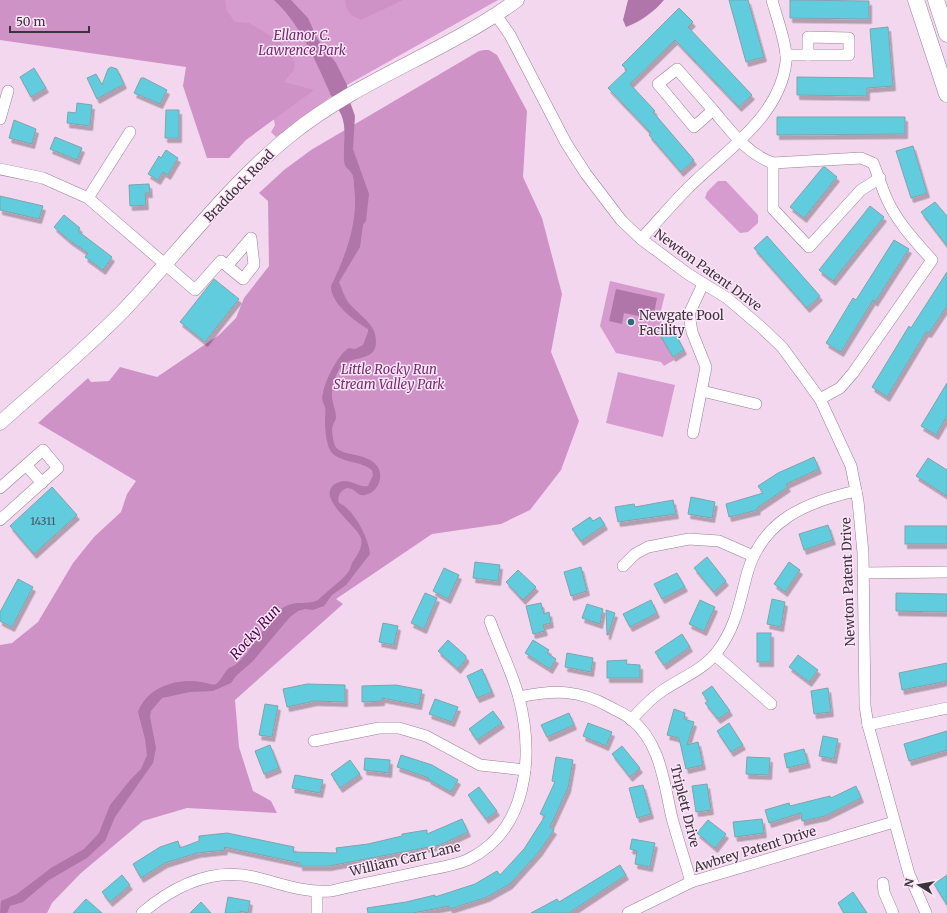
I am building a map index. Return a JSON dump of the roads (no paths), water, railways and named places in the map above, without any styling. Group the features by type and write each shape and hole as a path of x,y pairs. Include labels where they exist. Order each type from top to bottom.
{"highway":[{"path":"916,0 947,94"},
{"path":"936,0 947,34"}],"main road":[{"name":"Braddock Road","path":"0,423 96,338 256,167 291,135 328,107 354,91 437,49 496,15 517,0"}],"street":[{"path":"641,239 688,188 740,140 768,111 776,97 781,86 786,54 772,0"},
{"name":"Newton Patent Drive","path":"496,15 510,35 548,110 586,174 621,220 641,239 703,284 727,298 761,327 782,347 820,399 851,466 861,518 864,573 865,706 868,725 894,822 910,874 926,913"},
{"path":"786,54 808,55"},
{"path":"713,110 694,127 658,84 677,69 740,140 760,159 773,163 861,158 872,162 880,178 886,197 899,220 932,260 853,372 840,388 820,399"},
{"path":"0,119 8,91"},
{"path":"88,198 130,132"},
{"path":"773,163 773,209 809,247 861,190 880,178"},
{"path":"0,169 43,178 88,198 164,266 195,290 221,261 227,266"},
{"path":"693,433 706,367 692,332 690,314 703,284"},
{"path":"702,391 756,404"},
{"path":"0,488 43,450 58,468 0,520"},
{"path":"26,466 42,483"},
{"path":"631,720 658,693 699,669 715,655 728,638 735,623 753,556 769,533 795,511 828,497 856,491"},
{"path":"623,566 635,554 648,547 689,539 719,541 753,556"},
{"path":"864,573 947,572"},
{"name":"William Carr Lane","path":"142,913 168,892 191,882 216,876 248,876 317,892 331,891 456,864 477,854 497,838 513,816 521,795 525,770 525,741 519,698 490,621"},
{"path":"715,655 771,704"},
{"name":"Triplett Drive","path":"519,698 544,692 570,692 600,701 631,720 643,733 659,761 677,837 691,882"},
{"path":"868,725 947,708"},
{"path":"314,741 379,728 399,728 426,736 480,765 525,770"},
{"name":"Awbrey Patent Drive","path":"628,913 691,882 894,822"},
{"path":"883,883 884,892 893,913"},
{"path":"317,892 317,913"}],"place":[{"name":"Newgate Pool Facility","path":"631,322"}],"park label":[{"name":"Ellanor C. Lawrence Park","path":"302,42"},
{"name":"Little Rocky Run Stream Valley Park","path":"389,376"}],"water label":[{"name":"Rocky Run","path":"255,632"}]}
